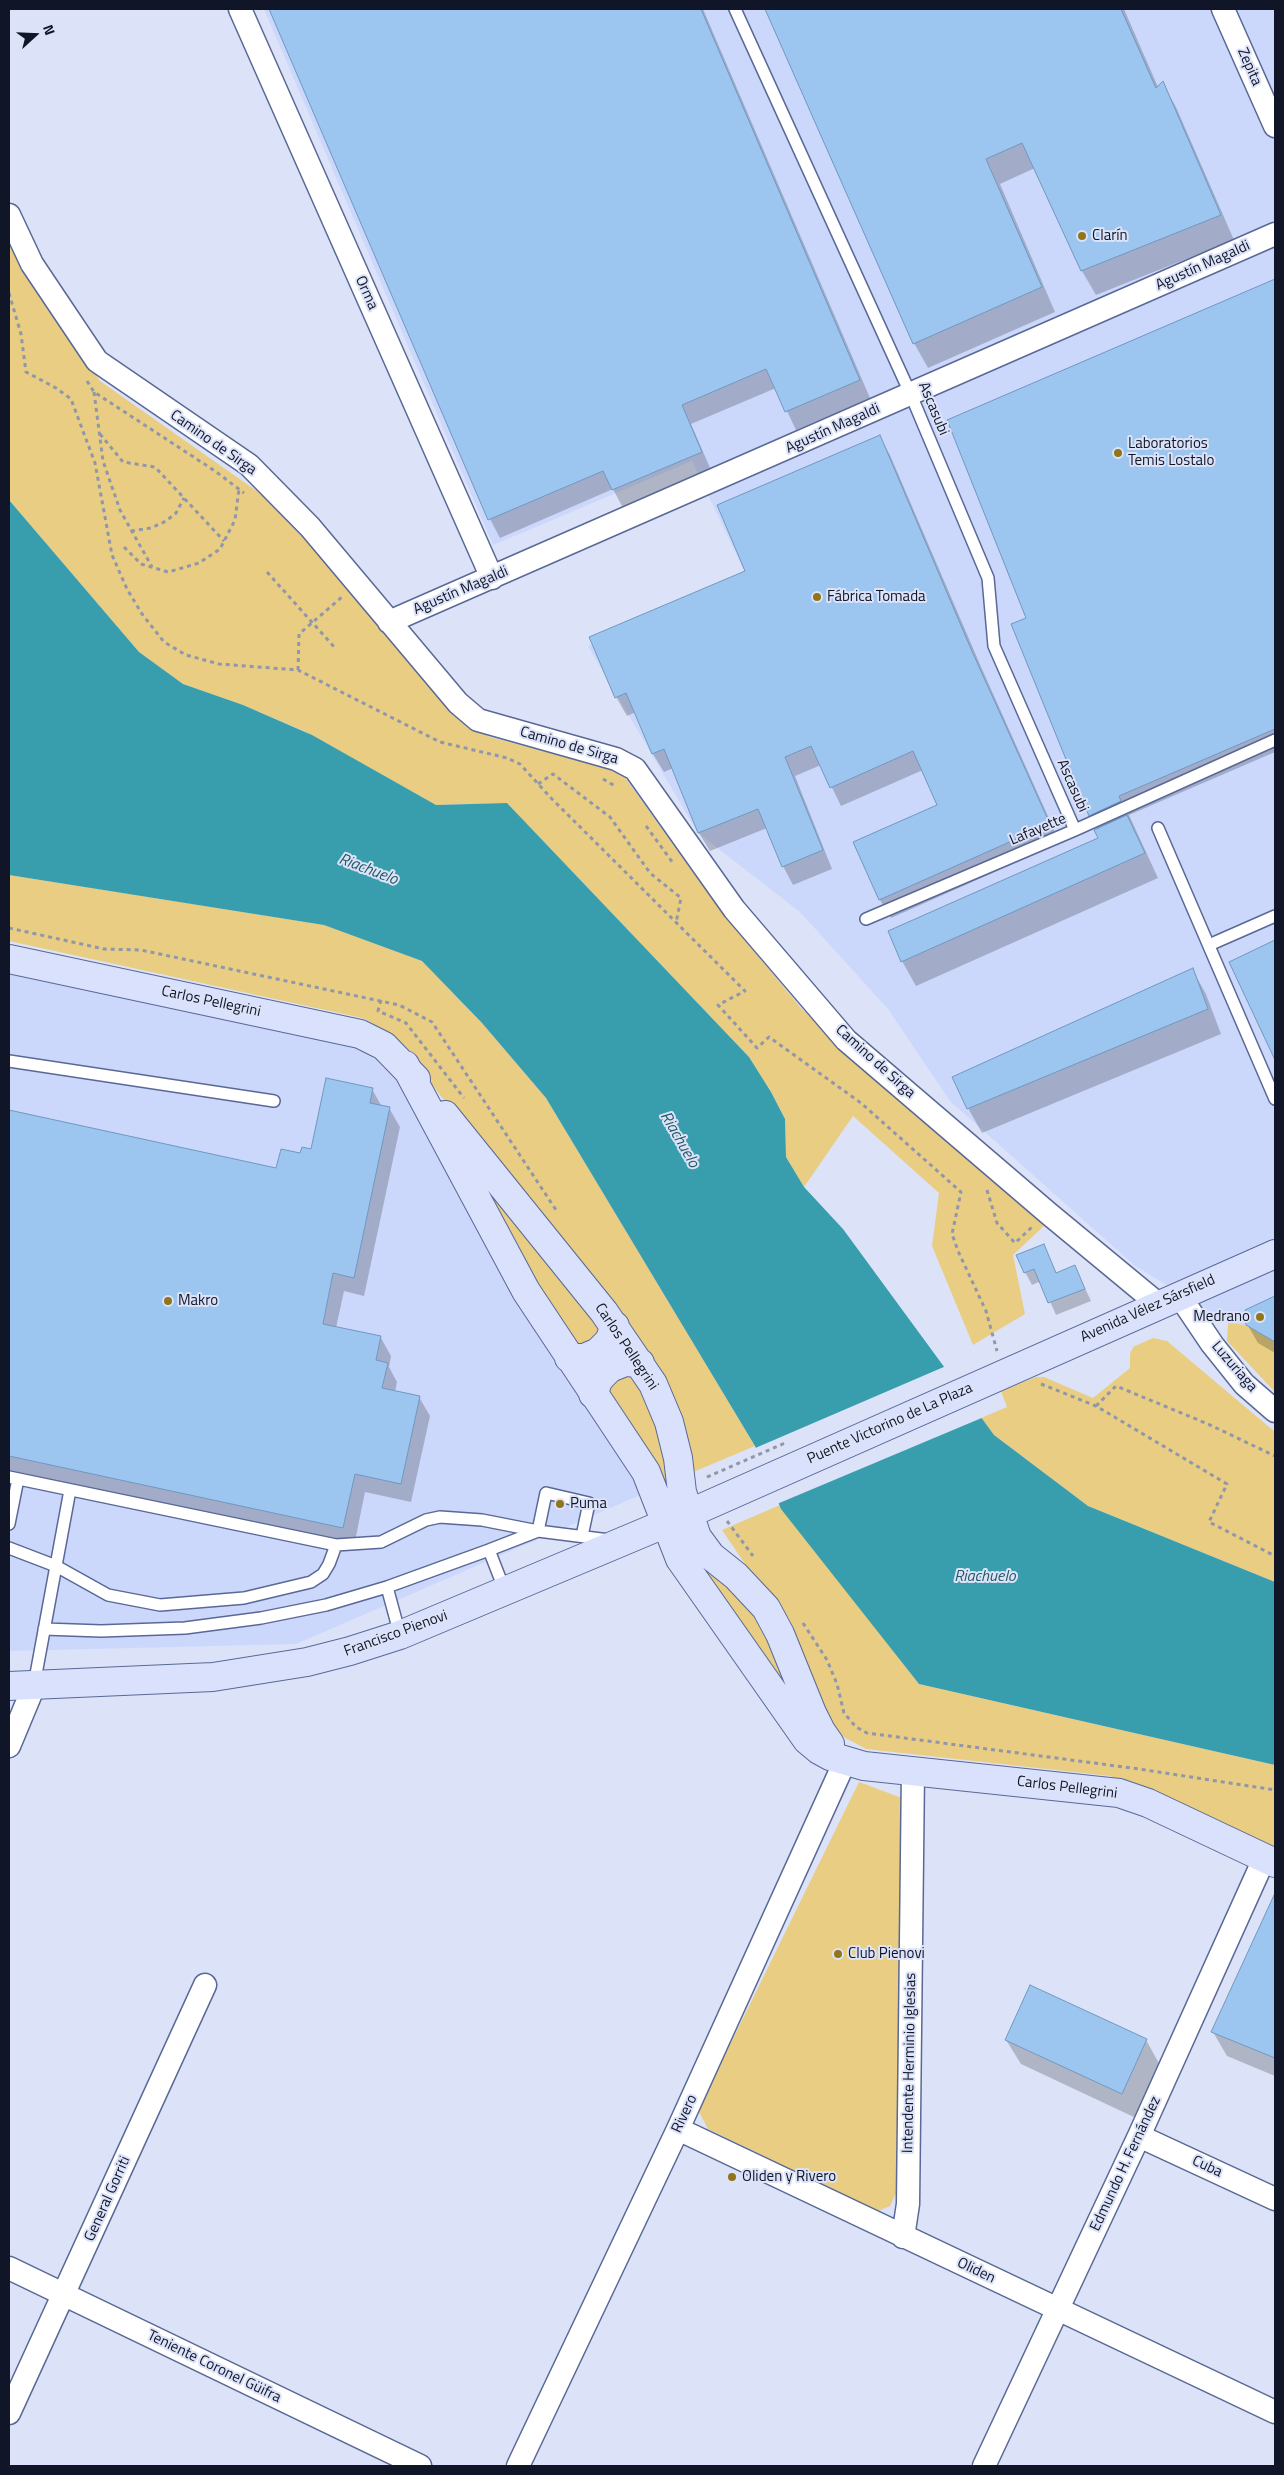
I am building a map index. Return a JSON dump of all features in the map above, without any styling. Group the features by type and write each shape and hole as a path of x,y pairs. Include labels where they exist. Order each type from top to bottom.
{"street":[{"name":"Orma","path":"240,9 492,578"},
{"name":"Zepita","path":"1223,9 1275,126"},
{"name":"Camino de Sirga","path":"9,215 32,264 97,361 249,465 310,527 362,586 389,622 458,702 478,720 616,759 635,769 734,909 846,1040 1048,1213 1169,1300"},
{"name":"Agustín Magaldi","path":"389,622 1275,234"},
{"name":"Carlos Pellegrini","path":"9,959 360,1034 384,1046 405,1066 615,1326 653,1384 669,1422 678,1458 682,1492 677,1518 680,1559 736,1636 807,1740 819,1750 830,1756 846,1759 864,1766 1119,1793 1148,1803 1270,1861"},
{"name":"Carlos Pellegrini","path":"405,1066 526,1291 677,1518 703,1547 758,1597 772,1617 821,1731 846,1759"},
{"name":"Avenida Vélez Sársfield","path":"1030,1374 1169,1300 1275,1254"},
{"name":"Luzuriaga","path":"1169,1300 1212,1344 1244,1384 1275,1411"},
{"path":"569,1358 584,1358 598,1352 609,1341 615,1326"},
{"path":"593,1394 599,1379 610,1368 625,1362 640,1364"},
{"name":"Puente Victorino de La Plaza","path":"758,1482 1030,1374"},
{"name":"Francisco Pienovi","path":"21,1686 172,1680 252,1671 350,1651 400,1635 505,1592 758,1482"},
{"path":"736,1636 747,1641 756,1642 766,1636 771,1628 772,1617"},
{"path":"9,1746 21,1686"},
{"name":"Rivero","path":"518,2466 678,2129 846,1759"},
{"name":"Intendente Herminio Iglesias","path":"903,2236 908,2204 913,1770"},
{"name":"Edmundo H. Fernández","path":"984,2466 1270,1861"},
{"name":"General Gorriti","path":"9,2413 205,1985"},
{"name":"Oliden","path":"678,2129 1275,2412"},
{"name":"Cuba","path":"1139,2136 1275,2198"},
{"name":"Teniente Coronel Güifra","path":"9,2268 420,2466"}],"lane":[{"name":"Ascasubi","path":"734,9 911,395 988,578 994,646 1075,830"},
{"name":"Lafayette","path":"866,919 1075,830 1275,740"},
{"path":"1158,828 1275,1099"},
{"path":"1209,945 1275,916"},
{"path":"9,1061 274,1101"},
{"path":"9,1524 13,1478 336,1545 381,1542 426,1520 440,1516 482,1520 538,1531 621,1541"},
{"path":"21,1686 44,1629 70,1490"},
{"path":"538,1531 546,1493 589,1503 582,1536"},
{"path":"44,1629 100,1631 185,1628 261,1618 326,1604 387,1587 538,1531"},
{"path":"9,1548 56,1566 108,1595 160,1604 190,1604 244,1598 311,1582 323,1574 336,1545"},
{"path":"489,1550 505,1592"},
{"path":"387,1587 400,1635"}],"path":[{"path":"9,293 21,334 26,372 56,388 71,400 95,463 112,554 126,590 164,642 186,655 219,664 298,670 440,742 507,758 520,764 744,991 718,1005 757,1048 769,1037 861,1103 961,1192 952,1234 986,1311 997,1352 992,1354"},
{"path":"83,376 94,392 215,471 245,494"},
{"path":"94,392 103,461 120,510 152,567"},
{"path":"99,434 123,462 155,467 224,541"},
{"path":"95,463 103,461"},
{"path":"124,547 141,564 168,572 199,563 220,549 235,520 239,489"},
{"path":"131,530 151,528 166,522 176,513 184,498"},
{"path":"267,572 336,649"},
{"path":"298,670 299,634 345,595 340,590"},
{"path":"538,784 553,774 610,818 650,873 681,898 676,924"},
{"path":"595,776 621,788"},
{"path":"644,822 676,868"},
{"path":"985,1183 997,1223 1015,1243 1048,1213"},
{"path":"1030,1374 1096,1406 1227,1484 1209,1522 1275,1556"},
{"path":"1096,1406 1116,1386 1208,1424 1275,1456"},
{"path":"707,1476 758,1454"}],"shaded area":[{"path":"264,9 1275,9 1275,1342 1246,1325 1228,1323 1134,1265 950,1101 888,1009 800,912 698,833 588,646 745,573 692,461 493,545"},
{"path":"9,238 31,279 100,381 271,501 388,633 426,683 467,726 490,737 621,772 723,914 801,1008 853,1057 1045,1225 1013,1255 1025,1314 973,1345 932,1246 939,1193 853,1116 804,1187 786,1157 785,1119 749,1057 507,803 436,805 304,731 243,705 183,684 139,652 9,500"},
{"path":"9,875 325,925 422,961 482,1023 546,1098 755,1446 691,1473 616,1317 425,1076 387,1032 365,1019 353,1016 9,941"},
{"path":"9,946 391,1042 453,1117 691,1473 296,1644 9,1651"},
{"path":"443,1137 640,1363 682,1493 736,1576 812,1713 736,1636"},
{"path":"1228,1323 1246,1325 1275,1342 1275,1392 1227,1341"},
{"path":"1153,1338 1167,1341 1275,1432 1275,1582 1088,1506 994,1435 981,1418 1007,1407 1001,1391 1036,1377 1044,1377 1093,1398 1130,1368 1130,1354 1133,1347"},
{"path":"780,1505 919,1684 1275,1765 1275,1847 1160,1795 1110,1776 866,1749 838,1734 779,1614 722,1530"},
{"name":"Club Pienovi","path":"859,1782 902,1798 898,2189 890,2206 878,2211 708,2129 698,2110"}],"water":[{"name":"Riachuelo","path":"9,500 139,652 183,684 243,705 312,735 436,805 507,803 749,1057 785,1119 786,1157 804,1187 843,1229 994,1435 1088,1506 1275,1582 1275,1765 919,1684 781,1509 755,1446 546,1098 482,1023 422,961 324,925 9,875"}],"pier":[{"path":"946,1366 984,1417 777,1504 753,1449"}],"building":[{"path":"269,9 701,9 860,380 785,412 766,369 682,405 702,452 612,490 603,471 488,520"},
{"path":"765,9 1121,9 1156,88 1163,81 1221,215 1081,271 1022,143 986,159 1042,287 913,344"},
{"path":"1275,279 1275,729 1119,796 1121,801 1089,816 1011,624 1026,618 947,420"},
{"path":"880,435 971,649 1050,824 879,900 853,842 937,805 913,751 830,788 811,746 785,757 823,850 782,867 758,809 698,833 664,749 652,754 626,693 615,698 589,637 745,571 717,505"},
{"path":"1127,815 1145,853 901,962 888,931 1098,838 1094,830"},
{"path":"1275,940 1275,1060 1229,962"},
{"path":"1193,968 1208,1009 967,1109 952,1077"},
{"name":"Makro","path":"326,1078 373,1088 370,1103 390,1107 354,1278 333,1273 323,1324 381,1336 376,1360 388,1363 382,1388 420,1396 401,1484 355,1474 343,1528 9,1456 9,1110 276,1168 281,1149 300,1153 302,1147 311,1149"},
{"path":"1044,1244 1056,1273 1075,1265 1085,1289 1048,1303 1034,1269 1024,1273 1016,1255"},
{"name":"Medrano","path":"1275,1296 1275,1342 1246,1325 1245,1310"},
{"path":"1275,1893 1275,2058 1211,2032"},
{"path":"1030,1985 1147,2039 1122,2094 1005,2040"}],"place":[{"name":"Clarín","path":"1082,236"},
{"name":"Laboratorios Temis Lostalo","path":"1118,453"},
{"name":"Fábrica Tomada","path":"817,597"},
{"name":"Makro","path":"168,1301"},
{"name":"Medrano","path":"1260,1317"},
{"name":"Puma","path":"560,1504"},
{"name":"Club Pienovi","path":"838,1954"},
{"name":"Oliden y Rivero","path":"732,2177"}]}
